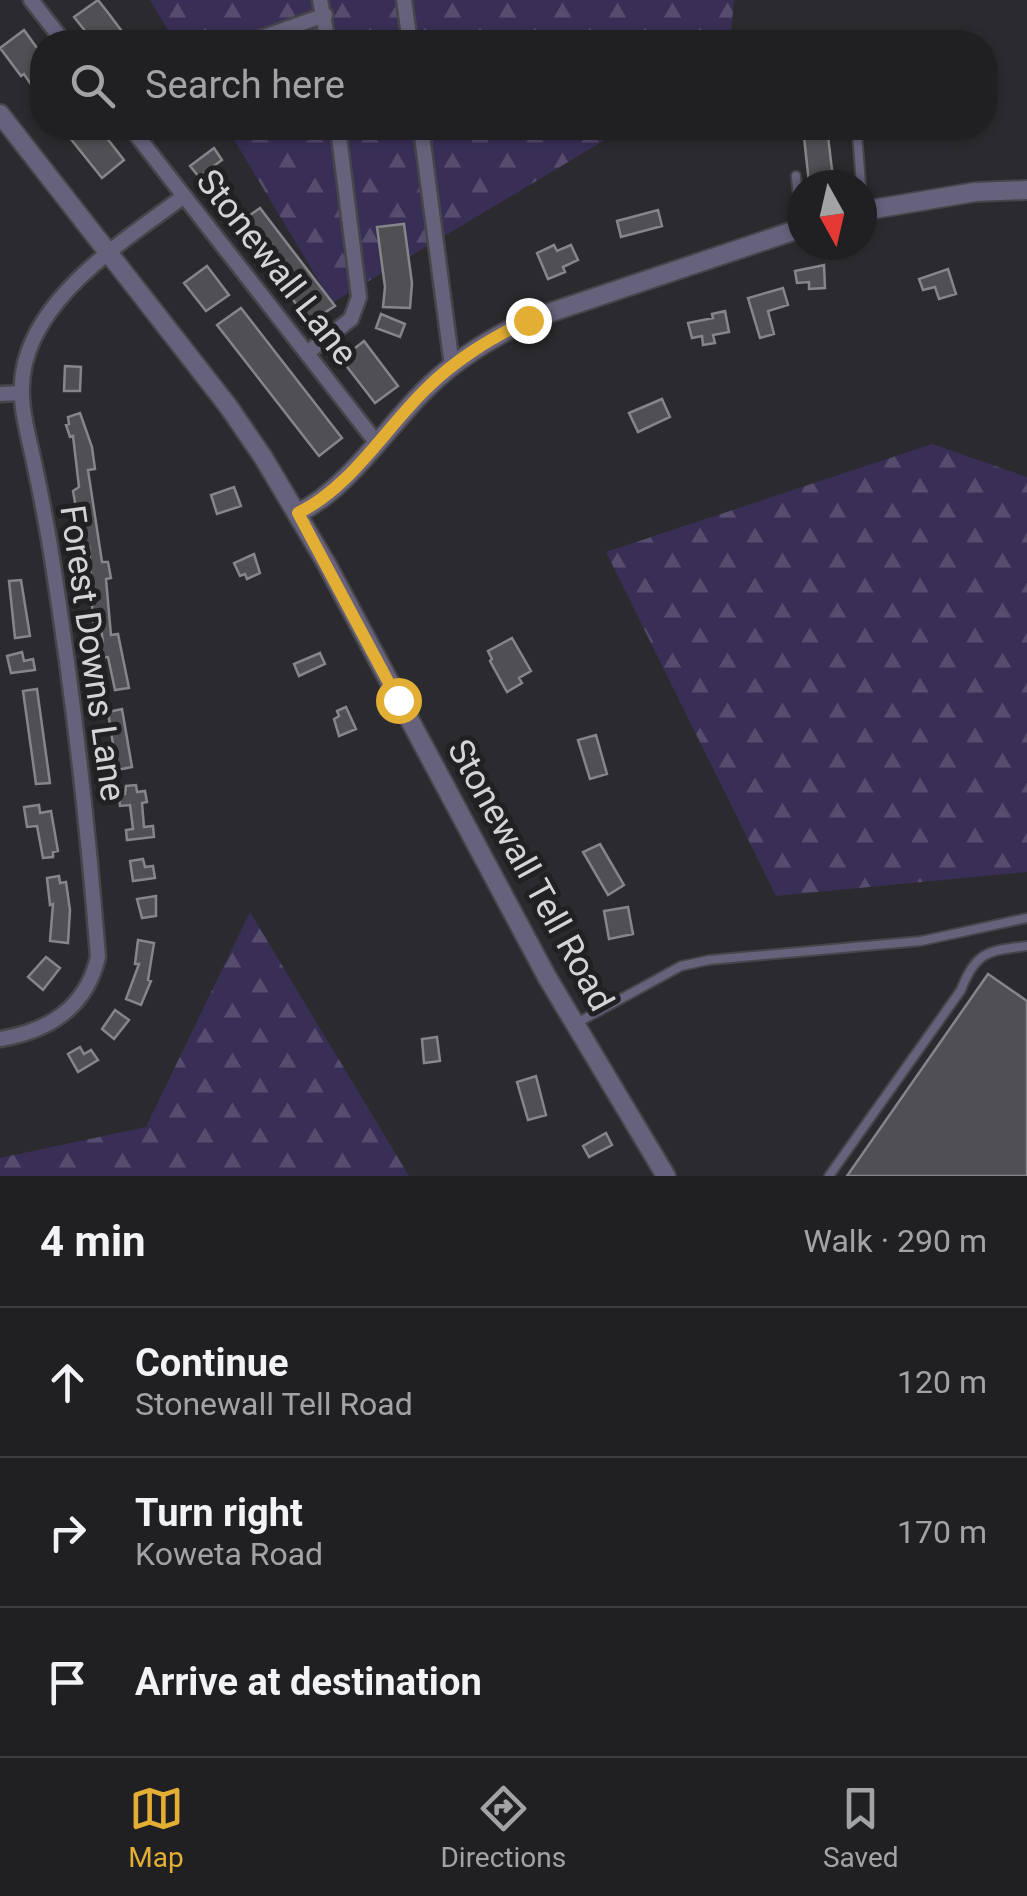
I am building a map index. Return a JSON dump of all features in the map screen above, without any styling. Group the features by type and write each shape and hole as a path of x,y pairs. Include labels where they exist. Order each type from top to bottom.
{"street":[{"path":"31,0 55,30"},
{"path":"404,0 408,30"},
{"path":"275,30 322,8"},
{"name":"Stonewall Tell Road","path":"0,114 228,406 298,513 484,863 666,1176"},
{"name":"Stonewall Lane","path":"140,140 376,442"},
{"path":"306,353 352,319 359,297 339,140"},
{"path":"422,140 452,366"},
{"path":"877,203 1027,190"},
{"name":"Forest Downs Lane","path":"0,1039 39,1029 73,1008 93,977 98,957 72,682 20,393 25,362 37,332 82,273 184,196"},
{"path":"298,513 328,494 452,366 488,340 528,320 787,233"},
{"path":"0,394 20,393"}],"lane":[{"path":"858,140 860,170"},
{"path":"575,1024 681,966 921,941 1027,918"},
{"path":"828,1176 961,990 970,966 988,951 1027,946"}],"green space":[{"path":"150,0 734,0 731,30 168,30"},
{"path":"234,140 605,140 332,303"},
{"path":"932,444 1027,477 1027,872 776,896 606,552"},
{"path":"250,912 409,1176 0,1176 0,1158 146,1127"}],"building":[{"path":"98,0 121,30 84,30 74,17"},
{"path":"24,30 30,38 30,83 24,74 21,76 0,48"},
{"path":"72,140 108,140 124,160 102,178"},
{"path":"804,140 828,140 832,170 808,170"},
{"path":"214,148 222,160 199,177 190,166"},
{"path":"260,208 335,306 310,322 236,225"},
{"path":"658,210 662,226 621,237 617,221"},
{"path":"404,224 412,283 410,308 383,307 385,287 377,227"},
{"path":"554,245 557,251 571,245 578,260 563,267 565,272 548,279 537,253"},
{"path":"824,265 825,288 809,289 809,282 797,283 795,271"},
{"path":"207,266 229,295 206,311 184,283"},
{"path":"948,269 956,294 939,299 935,287 923,290 919,279"},
{"path":"783,288 788,305 768,311 774,334 760,338 748,298"},
{"path":"241,308 342,438 319,456 217,325"},
{"path":"725,311 729,332 713,335 715,343 703,345 702,336 692,338 688,323"},
{"path":"381,314 405,324 400,337 376,328"},
{"path":"364,341 398,386 375,403 341,359"},
{"path":"65,366 81,367 80,391 64,391"},
{"path":"662,399 670,417 638,432 629,413"},
{"path":"80,413 92,447 95,469 88,470 102,562 108,562 111,578 106,579 111,635 118,634 129,688 115,690 108,657 98,658 96,646 103,642 100,621 93,622 89,546 83,547 73,491 79,487 73,436 70,437 66,425 68,417"},
{"path":"234,487 241,506 217,514 211,495"},
{"path":"254,554 260,573 247,579 245,574 240,576 234,563"},
{"path":"21,580 30,636 15,638 9,581"},
{"path":"512,638 531,671 519,678 522,683 507,692 488,651"},
{"path":"22,652 24,661 33,659 35,670 11,673 7,656"},
{"path":"320,653 325,664 299,676 294,664"},
{"path":"37,689 50,783 36,784 23,691"},
{"path":"346,707 356,729 339,736 334,719 339,716 337,711"},
{"path":"122,709 132,767 117,770 108,712"},
{"path":"596,735 607,774 590,779 578,740"},
{"path":"136,785 137,792 145,791 144,827 153,826 154,837 127,840 126,830 133,829 130,805 120,806 119,795 125,794 126,786"},
{"path":"39,805 40,813 51,811 58,851 53,852 53,857 43,858 37,826 27,827 24,807"},
{"path":"600,844 624,885 608,895 583,852"},
{"path":"143,859 145,867 153,866 155,878 133,881 130,861"},
{"path":"59,876 60,883 66,882 70,910 68,943 50,941 53,904 50,905 47,878"},
{"path":"156,896 156,916 142,918 137,899"},
{"path":"628,907 633,934 609,939 604,911"},
{"path":"138,940 154,943 148,980 151,981 141,1005 126,999 139,964 135,964"},
{"path":"46,957 60,968 43,990 28,977"},
{"path":"988,974 1027,1001 1027,1176 847,1176"},
{"path":"115,1010 129,1020 114,1039 102,1029"},
{"path":"437,1037 440,1061 424,1063 422,1039"},
{"path":"80,1047 84,1054 91,1050 98,1060 78,1072 68,1054"},
{"path":"536,1076 546,1115 528,1120 517,1082"},
{"path":"606,1133 612,1145 589,1157 583,1146"}],"route":[{"path":"398,700 298,513 328,494 452,366 488,340 528,320"}]}
